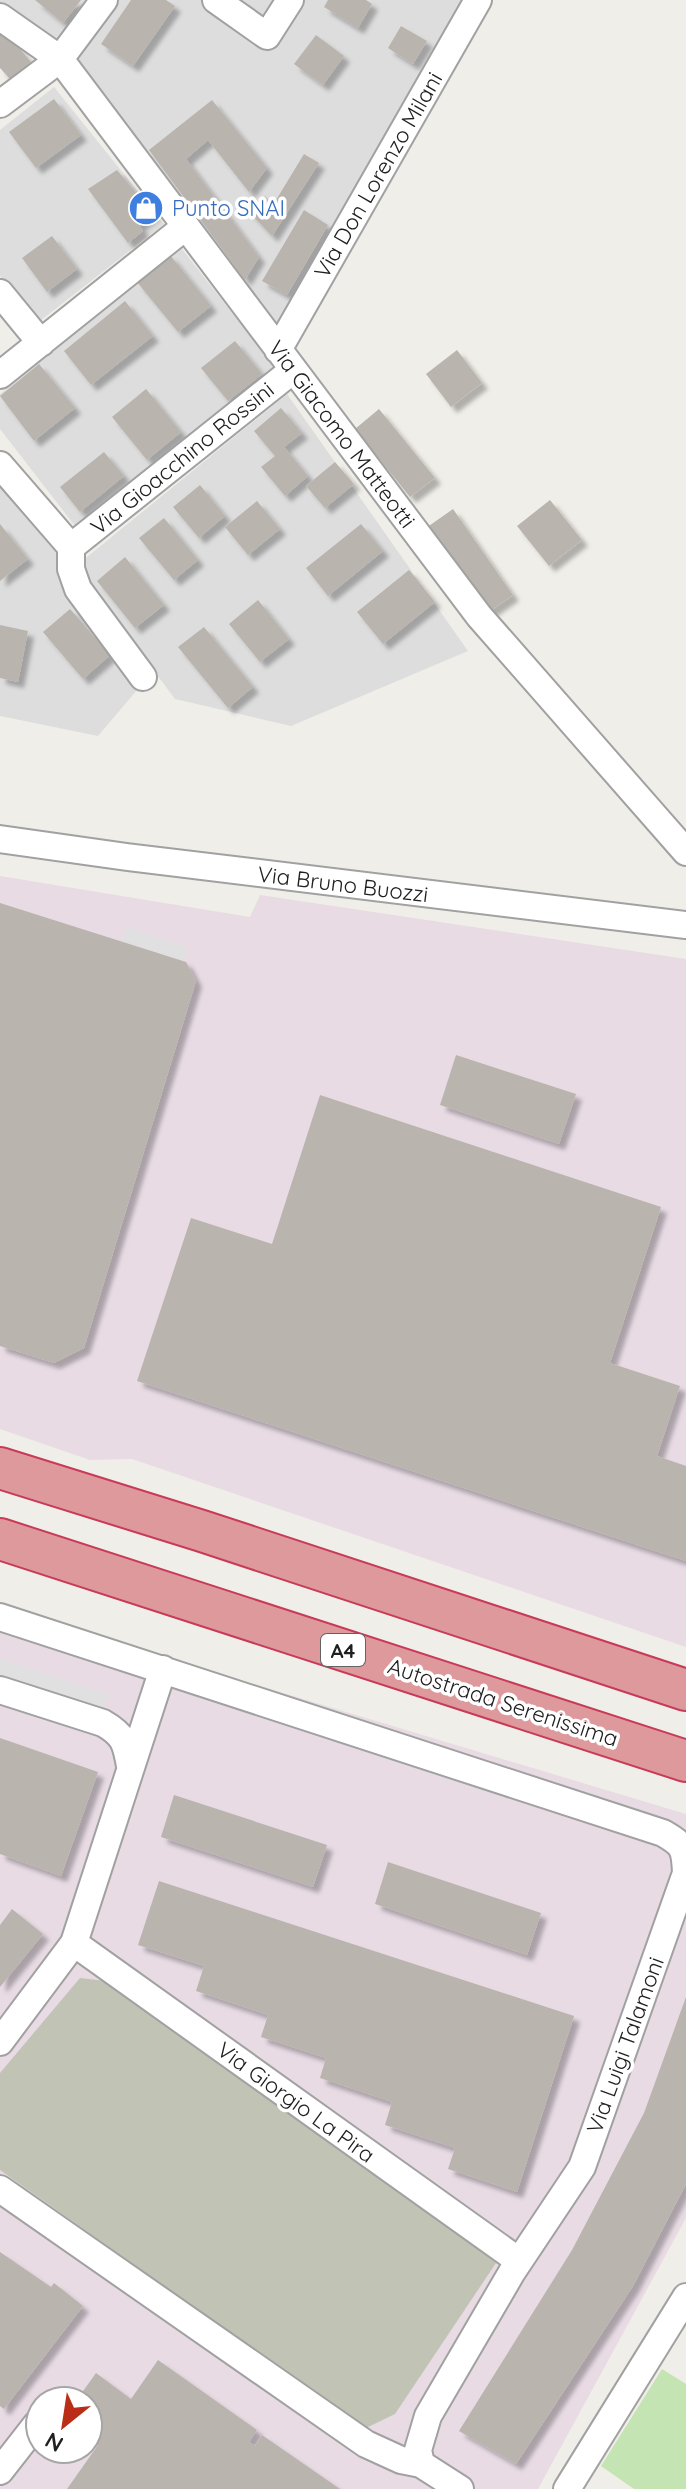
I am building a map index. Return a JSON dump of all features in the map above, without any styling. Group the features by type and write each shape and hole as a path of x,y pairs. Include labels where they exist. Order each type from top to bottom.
{"highway":[{"path":"0,1468 686,1690"},
{"name":"Autostrada Serenissima","path":"0,1539 686,1761"}],"street":[{"path":"0,104 60,59 104,0"},
{"path":"216,0 267,36 290,0"},
{"name":"Via Don Lorenzo Milani","path":"285,360 478,0"},
{"name":"Via Giacomo Matteotti","path":"0,17 60,59 479,616 686,852"},
{"path":"0,375 185,227"},
{"path":"0,293 41,343"},
{"name":"Via Gioacchino Rossini","path":"71,547 285,360"},
{"path":"0,465 71,547 71,569 78,589 143,677"},
{"name":"Via Bruno Buozzi","path":"0,839 686,925"},
{"name":"Via Luigi Talamoni","path":"0,1617 663,1833 680,1843 685,1854 686,1873 582,2167 519,2261 428,2416 418,2450 421,2464"},
{"path":"0,2042 74,1943 163,1669"},
{"path":"0,1690 103,1723 118,1731 126,1746 130,1766"},
{"name":"Via Giorgio La Pira","path":"74,1943 519,2261"},
{"path":"0,2189 366,2444 401,2460 421,2464 460,2489"},
{"path":"567,2489 686,2297"},
{"path":"0,2471 24,2440"}],"shaded area":[{"path":"0,0 474,0 278,345 58,54 0,14"},
{"path":"54,87 164,224 36,324 0,276 0,130"},
{"path":"182,249 276,369 75,526 0,429 0,394"},
{"path":"287,394 468,651 291,726 175,699 76,566"},
{"path":"0,472 66,549 143,683 98,736 0,716"},
{"path":"0,876 250,917 260,895 686,959 686,1647 132,1459 90,1460 0,1429"},
{"path":"127,927 188,948 183,961 123,942"},
{"path":"0,1608 686,1814 686,2218 538,2489 0,2489"},
{"path":"0,1659 108,1694 103,1709 0,1675"},
{"path":"80,1978 115,1982 496,2263 395,2414 366,2428 0,2170 0,2073"}],"green space":[{"path":"662,2369 686,2384 686,2489 634,2489 601,2466"}],"building":[{"path":"35,0 81,0 63,23"},
{"path":"131,0 166,0 175,6 133,66 101,44"},
{"path":"328,0 366,0 372,4 358,28 324,7"},
{"path":"0,25 31,62 10,79 0,68"},
{"path":"401,26 427,41 413,64 388,48"},
{"path":"316,35 344,56 323,85 294,64"},
{"path":"54,99 81,135 36,168 9,132"},
{"path":"212,100 267,168 249,192 208,140 186,159 259,257 245,280 149,150"},
{"path":"304,154 319,163 272,236 249,212 265,196 273,205"},
{"path":"117,170 154,214 139,225 143,231 128,243 88,189"},
{"path":"304,210 328,225 287,295 262,281"},
{"path":"52,236 77,269 47,292 22,258"},
{"path":"170,255 211,306 178,332 137,282"},
{"path":"125,301 153,336 91,385 64,351"},
{"path":"235,341 262,374 228,401 201,368"},
{"path":"457,350 482,383 451,407 426,374"},
{"path":"39,364 75,408 34,441 0,396"},
{"path":"146,389 181,432 147,460 112,417"},
{"path":"281,408 302,433 284,447 308,476 285,496 261,467 275,456 254,431"},
{"path":"379,409 435,478 410,497 355,429"},
{"path":"104,452 124,476 80,512 60,487"},
{"path":"335,462 354,484 325,508 306,486"},
{"path":"200,485 225,516 199,538 173,507"},
{"path":"550,500 582,540 549,566 517,526"},
{"path":"257,501 280,529 248,555 225,527"},
{"path":"453,509 513,595 486,614 426,528"},
{"path":"164,518 198,560 174,580 139,538"},
{"path":"0,524 28,559 0,581"},
{"path":"361,524 383,551 328,596 306,568"},
{"path":"125,557 164,605 135,628 97,581"},
{"path":"409,570 435,602 383,644 357,612"},
{"path":"258,600 289,639 260,662 229,624"},
{"path":"70,609 110,655 83,679 43,632"},
{"path":"0,625 28,631 18,682 0,678"},
{"path":"204,627 253,687 228,708 178,647"},
{"path":"0,903 186,962 196,981 84,1348 54,1363 0,1346"},
{"path":"456,1055 576,1094 559,1144 440,1105"},
{"path":"320,1095 661,1207 610,1363 680,1386 657,1456 686,1466 686,1561 137,1381 191,1218 272,1244"},
{"path":"0,1738 98,1772 61,1876 0,1854"},
{"path":"174,1795 327,1845 313,1887 161,1837"},
{"path":"388,1862 541,1913 527,1955 375,1904"},
{"path":"159,1881 574,2016 517,2192 448,2169 455,2148 385,2125 392,2102 320,2078 326,2058 261,2037 268,2015 196,1991 204,1966 138,1945"},
{"path":"12,1909 43,1934 0,1987 0,1925"},
{"path":"686,1997 686,2184 633,2286 516,2464 459,2431 572,2250 644,2113"},
{"path":"0,2252 51,2287 54,2283 83,2306 4,2409 0,2406"},
{"path":"158,2360 257,2430 249,2442 255,2446 262,2435 340,2489 67,2489 84,2465 104,2465 104,2385 87,2385 96,2373 131,2399"}],"place":[{"name":"Punto SNAI","path":"146,208"}]}
